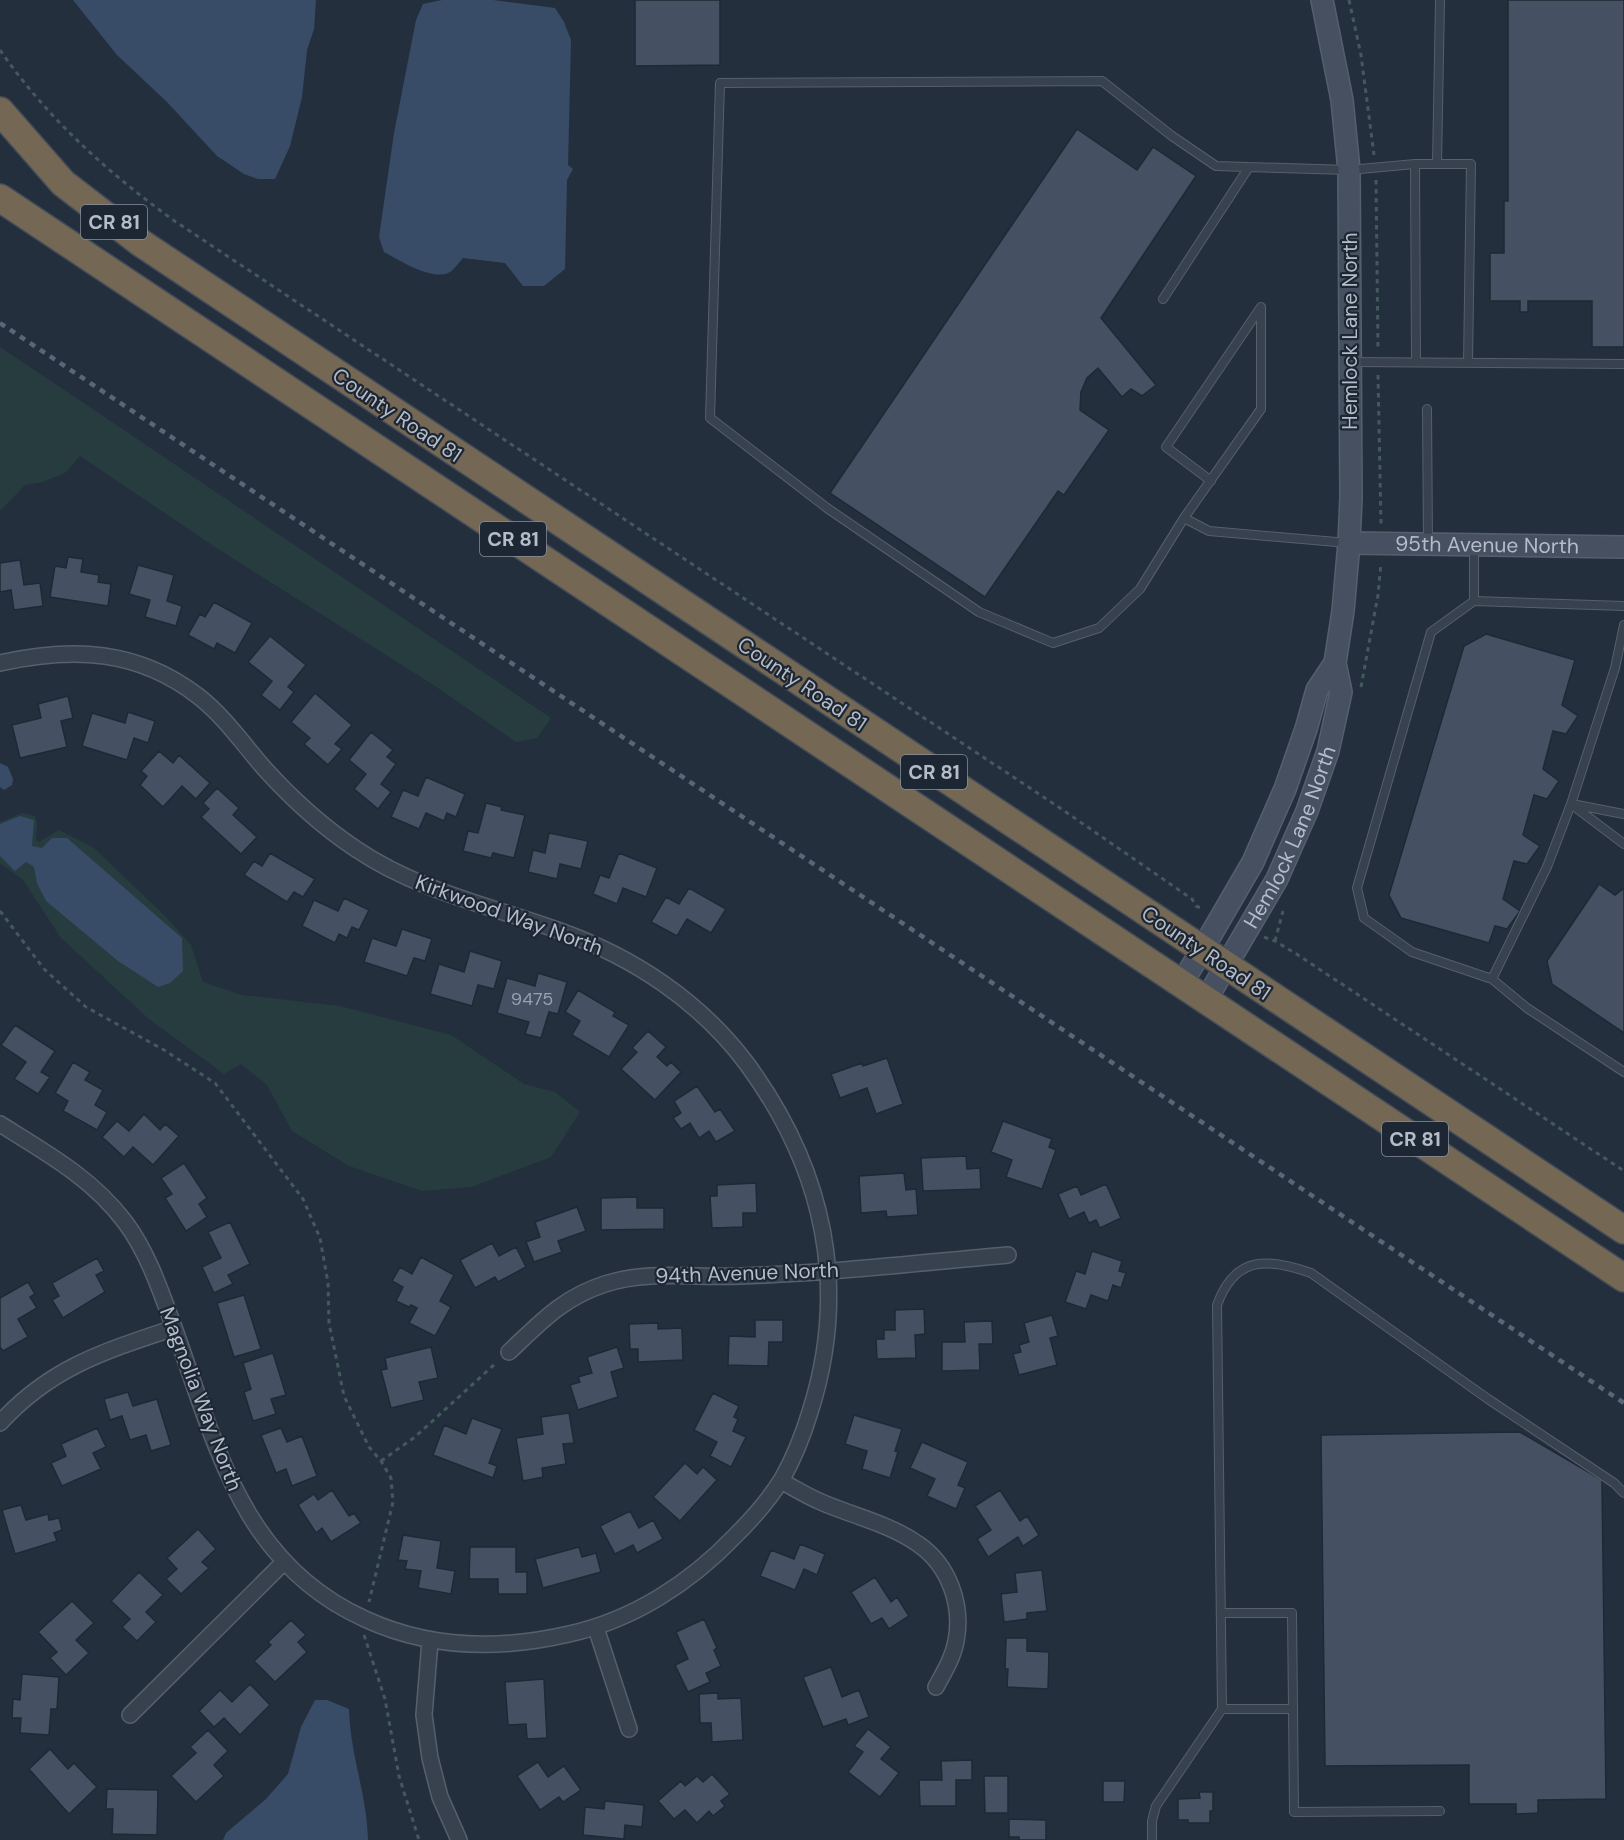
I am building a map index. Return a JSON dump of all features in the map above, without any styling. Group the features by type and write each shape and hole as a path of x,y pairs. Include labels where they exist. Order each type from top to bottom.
{"highway":[{"name":"County Road 81","path":"0,111 63,183 141,243 1624,1230"},
{"name":"County Road 81","path":"0,198 1624,1278"}],"street":[{"name":"Hemlock Lane North","path":"1206,1000 1248,931 1286,860 1307,811 1328,751 1341,692 1335,663 1350,543 1349,170 1342,100 1322,0"},
{"name":"95th Avenue North","path":"1350,543 1624,547"},
{"name":"Kirkwood Way North","path":"0,663 66,652 102,654 138,664 175,681 201,698 230,727 269,773 312,814 357,849 407,878 460,899 563,932 616,954 666,984 709,1020 739,1055 778,1113 804,1164 817,1204 830,1270 827,1336 820,1381 805,1429 781,1480 754,1517 718,1554 679,1586 636,1610 596,1628 540,1640 489,1644 430,1641"},
{"name":"Hemlock Lane North","path":"1180,984 1252,862 1285,789 1317,690 1335,663"},
{"name":"Magnolia Way North","path":"0,1124 66,1166 98,1191 126,1223 147,1258 222,1463 240,1501 283,1563 323,1595 358,1616 398,1633 430,1641"},
{"name":"94th Avenue North","path":"509,1352 548,1315 576,1295 607,1283 639,1276 741,1276 1008,1255"},
{"path":"0,1423 33,1391 67,1368 105,1351 174,1328"},
{"path":"781,1480 819,1502 896,1531 919,1544 940,1564 953,1588 958,1614 952,1656 936,1687"},
{"path":"130,1715 283,1563"},
{"path":"596,1628 629,1729"},
{"path":"430,1641 424,1715 430,1758 441,1797 459,1840"}],"lane":[{"path":"1437,164 1440,0"},
{"path":"1211,481 1166,447 1261,307 1261,409 1211,481 1184,518 1140,589 1099,628 1053,643 979,612 827,508 710,418 720,83 1102,81 1172,136 1216,166 1349,170 1415,164 1471,164 1468,363"},
{"path":"1415,164 1416,362"},
{"path":"1163,299 1249,166"},
{"path":"1350,362 1624,364"},
{"path":"1427,409 1428,545"},
{"path":"1184,518 1209,531 1350,543"},
{"path":"1474,545 1474,601"},
{"path":"1624,606 1474,601 1431,632 1357,888 1364,918 1412,952 1492,979 1527,1008 1624,1072"},
{"path":"1492,979 1547,867 1615,668 1624,625"},
{"path":"1570,804 1624,814"},
{"path":"1570,804 1624,844"},
{"path":"1152,1840 1152,1821 1156,1806 1222,1709 1217,1305 1223,1288 1235,1274 1250,1265 1268,1262 1311,1273 1488,1399 1614,1483 1624,1493"},
{"path":"1222,1613 1292,1613 1294,1812 1440,1811"},
{"path":"1222,1709 1293,1709"}],"path":[{"path":"0,50 45,107 69,132 114,175 176,222 1060,808 1192,899 1196,906 1220,918"},
{"path":"0,911 44,969 86,1007 164,1050 215,1083 303,1199 320,1238 328,1283 329,1323 344,1396 369,1447 391,1478 393,1502 369,1603"},
{"path":"1248,931 1275,941 1298,955 1624,1171"},
{"path":"381,1461 415,1437 509,1352"},
{"path":"364,1637 385,1700 399,1776 419,1840"}],"green space":[{"path":"0,347 551,718 537,738 516,742 432,684 218,549 80,456 65,473 43,482 25,485 0,511"},
{"path":"22,813 35,816 36,840 39,842 59,830 94,848 166,917 191,945 203,982 242,995 340,1006 451,1035 524,1084 555,1092 580,1112 551,1157 471,1187 422,1191 349,1166 292,1131 267,1085 241,1064 224,1074 149,1019 61,938 23,880 0,863 0,822"}],"water":[{"path":"73,0 316,0 314,29 307,50 302,97 290,146 275,179 258,179 244,174 217,156 167,102 117,55"},
{"path":"442,0 493,0 555,8 571,40 568,165 573,169 567,180 565,269 544,286 523,286 505,263 463,258 450,272 435,274 416,269 384,252 379,237 394,133 416,20 423,4"},
{"path":"0,763 8,767 13,779 12,785 4,790 0,787"},
{"path":"20,816 34,820 32,846 42,848 52,838 67,838 182,938 183,971 170,983 158,987 118,961 46,901 37,883 34,867 26,862 15,871 0,856 0,824"},
{"path":"315,1700 327,1700 349,1709 368,1840 223,1840 226,1833 266,1799 288,1774 301,1727"}],"building":[{"path":"635,0 720,0 720,65 635,66"},
{"path":"1508,0 1624,0 1624,347 1592,347 1592,301 1528,301 1528,312 1520,312 1520,301 1490,301 1490,253 1504,253 1504,201 1508,201"},
{"path":"1077,129 1137,170 1153,147 1196,176 1101,318 1156,385 1142,396 1131,389 1122,397 1098,368 1087,378 1081,392 1080,410 1109,430 1064,495 1058,491 985,597 830,493"},
{"path":"68,557 83,559 81,572 99,575 98,582 111,584 108,606 50,597 55,566 66,568"},
{"path":"20,560 24,585 40,583 43,606 14,610 11,590 0,592 0,563"},
{"path":"138,565 174,575 167,601 182,606 176,626 145,617 150,600 129,594"},
{"path":"214,602 252,623 235,653 217,643 214,649 188,635 200,614 205,617"},
{"path":"1486,634 1575,660 1562,705 1578,716 1566,734 1553,731 1543,769 1559,781 1547,799 1534,795 1523,835 1540,846 1527,864 1514,861 1503,899 1520,911 1507,929 1495,926 1489,943 1401,918 1389,895 1464,646"},
{"path":"270,636 306,665 288,687 294,692 280,710 261,695 272,681 248,662"},
{"path":"315,693 352,725 335,744 342,749 328,765 304,744 310,738 291,722"},
{"path":"68,696 73,718 61,721 67,747 20,758 12,725 41,718 38,704"},
{"path":"128,712 155,721 148,743 134,738 127,760 82,746 92,713 125,723"},
{"path":"371,732 393,750 387,757 396,764 381,784 391,792 378,809 354,789 366,774 349,760"},
{"path":"159,751 173,763 179,755 210,783 196,799 182,786 163,807 140,785 147,776 141,771"},
{"path":"426,777 465,794 456,817 447,813 444,821 426,813 419,829 391,817 403,790 418,796"},
{"path":"217,788 239,808 233,815 257,837 241,854 201,817 209,809 203,803"},
{"path":"486,803 502,807 501,810 525,815 514,858 493,853 491,858 463,851 468,831 478,833"},
{"path":"549,833 588,841 581,869 560,864 557,879 528,872 533,850 545,853"},
{"path":"270,853 315,879 303,897 294,892 287,902 244,875 254,861 262,866"},
{"path":"619,853 657,868 646,897 623,888 617,904 593,894 600,875 609,878"},
{"path":"1599,884 1615,895 1624,888 1624,1033 1552,984 1547,961"},
{"path":"689,888 726,909 711,933 687,919 677,936 651,922 666,897 679,904"},
{"path":"344,898 369,910 359,930 352,927 347,938 339,934 335,943 302,926 314,900 338,911"},
{"path":"402,929 432,939 425,961 414,958 407,976 364,962 372,938 396,946"},
{"path":"470,951 502,961 494,989 478,985 472,1006 430,994 439,964 464,972"},
{"path":"538,973 567,982 558,1014 549,1012 541,1038 525,1034 529,1022 497,1013 507,978 535,986"},
{"path":"578,990 615,1012 613,1016 629,1025 609,1057 572,1035 580,1021 565,1012"},
{"path":"15,1025 55,1051 41,1072 50,1077 38,1094 14,1079 26,1062 1,1045"},
{"path":"648,1031 666,1047 657,1057 667,1066 671,1062 681,1072 655,1100 621,1069 637,1052 632,1048"},
{"path":"887,1058 903,1104 876,1114 867,1088 840,1098 831,1074 862,1063 863,1066"},
{"path":"73,1062 90,1072 85,1080 103,1090 95,1105 107,1112 97,1130 63,1111 68,1101 55,1093"},
{"path":"697,1086 715,1112 720,1109 735,1131 716,1142 709,1131 699,1138 690,1123 681,1129 673,1118 681,1113 674,1101"},
{"path":"144,1114 160,1130 165,1124 179,1136 153,1165 133,1147 124,1157 102,1137 117,1121 129,1131"},
{"path":"1003,1121 1052,1139 1049,1147 1056,1150 1042,1189 1006,1177 1012,1160 991,1152"},
{"path":"966,1156 967,1169 980,1168 981,1189 923,1191 921,1158"},
{"path":"184,1163 207,1198 199,1204 207,1217 186,1231 165,1198 172,1194 161,1178"},
{"path":"904,1173 906,1190 916,1189 918,1215 887,1217 886,1211 861,1213 859,1176"},
{"path":"756,1183 757,1213 743,1213 743,1227 712,1228 710,1196 717,1196 717,1185"},
{"path":"1106,1184 1121,1218 1100,1228 1096,1220 1089,1223 1084,1212 1069,1219 1058,1194 1077,1186 1081,1195"},
{"path":"637,1197 637,1208 664,1208 664,1229 601,1230 601,1198"},
{"path":"577,1207 586,1231 558,1241 562,1252 534,1262 526,1242 540,1237 535,1222"},
{"path":"230,1222 250,1264 228,1275 233,1284 214,1293 202,1267 221,1258 208,1232"},
{"path":"492,1243 499,1256 516,1247 526,1267 498,1282 495,1277 475,1288 460,1260"},
{"path":"1092,1251 1122,1261 1119,1271 1126,1273 1121,1288 1113,1285 1108,1301 1091,1295 1086,1309 1065,1302 1076,1271 1085,1274"},
{"path":"421,1257 454,1275 440,1301 451,1307 435,1336 409,1323 417,1308 396,1301 403,1287 392,1281 400,1267 412,1274"},
{"path":"97,1258 104,1271 96,1275 105,1292 63,1318 52,1300 59,1296 52,1283"},
{"path":"28,1282 35,1294 30,1297 37,1308 18,1319 28,1337 3,1351 0,1347 0,1298"},
{"path":"244,1295 261,1349 234,1357 217,1303"},
{"path":"924,1309 925,1334 915,1335 916,1358 877,1359 876,1339 884,1339 884,1330 895,1330 895,1310"},
{"path":"1052,1315 1058,1336 1050,1338 1057,1365 1019,1375 1013,1354 1021,1352 1019,1345 1029,1342 1024,1323"},
{"path":"755,1320 783,1320 783,1342 769,1342 768,1366 728,1365 729,1336 755,1337"},
{"path":"992,1321 993,1344 979,1344 980,1370 942,1371 942,1342 965,1342 964,1322"},
{"path":"658,1323 658,1329 682,1328 683,1360 638,1362 638,1349 630,1349 629,1324"},
{"path":"431,1347 438,1378 419,1382 424,1400 391,1408 381,1370 387,1369 385,1358"},
{"path":"617,1347 624,1368 611,1372 618,1397 578,1410 570,1385 580,1382 578,1377 592,1373 587,1357"},
{"path":"273,1353 286,1395 271,1399 276,1414 253,1421 244,1392 251,1389 243,1363"},
{"path":"128,1392 133,1406 157,1399 171,1445 151,1451 146,1435 130,1440 122,1416 110,1420 104,1399"},
{"path":"713,1393 739,1406 734,1417 738,1419 733,1431 746,1437 731,1467 710,1456 717,1442 694,1430"},
{"path":"569,1413 574,1443 563,1444 566,1464 542,1468 543,1477 523,1481 516,1438 543,1434 541,1417"},
{"path":"854,1415 902,1429 890,1478 862,1469 867,1451 845,1444"},
{"path":"472,1418 502,1429 489,1463 497,1466 493,1478 433,1455 444,1425 466,1434"},
{"path":"97,1428 106,1447 93,1453 101,1469 62,1486 51,1463 66,1456 61,1444"},
{"path":"281,1428 287,1442 302,1436 317,1476 292,1486 286,1469 276,1473 261,1435"},
{"path":"1520,1432 1602,1480 1606,1799 1538,1800 1538,1813 1516,1814 1516,1804 1469,1804 1469,1765 1325,1766 1321,1435"},
{"path":"922,1442 968,1462 958,1485 965,1488 956,1509 927,1496 935,1479 910,1468"},
{"path":"685,1463 697,1474 703,1467 717,1480 680,1521 653,1497"},
{"path":"332,1490 349,1516 354,1513 361,1523 331,1542 322,1528 316,1533 298,1505 314,1494 318,1500"},
{"path":"1000,1490 1020,1521 1027,1516 1039,1535 1023,1546 1018,1537 988,1557 977,1539 991,1530 975,1506"},
{"path":"21,1505 26,1520 48,1514 49,1520 59,1518 62,1530 54,1533 57,1541 15,1554 2,1510"},
{"path":"630,1511 639,1528 653,1520 663,1539 637,1553 633,1545 615,1554 600,1526"},
{"path":"198,1529 216,1549 202,1562 209,1568 181,1594 166,1579 177,1569 167,1558"},
{"path":"403,1535 441,1541 437,1568 455,1571 451,1594 418,1588 421,1571 405,1569 407,1561 398,1560"},
{"path":"800,1544 825,1554 817,1575 804,1569 795,1590 760,1576 771,1550 794,1559"},
{"path":"470,1547 516,1547 516,1572 527,1572 527,1594 498,1594 498,1579 469,1579"},
{"path":"579,1547 582,1557 596,1553 601,1572 543,1588 535,1559"},
{"path":"1042,1570 1047,1611 1027,1613 1027,1619 1004,1622 1001,1594 1017,1592 1015,1573"},
{"path":"139,1572 163,1595 146,1612 156,1622 137,1641 122,1627 130,1619 111,1601"},
{"path":"875,1577 891,1602 897,1597 909,1616 889,1629 882,1618 871,1624 851,1592"},
{"path":"72,1601 94,1623 76,1640 89,1653 66,1675 50,1658 57,1652 38,1632"},
{"path":"704,1619 717,1648 714,1650 721,1666 706,1673 710,1682 688,1692 675,1665 688,1659 676,1632"},
{"path":"291,1620 306,1635 298,1642 307,1652 275,1682 254,1661 271,1645 268,1642"},
{"path":"1006,1638 1027,1638 1027,1651 1049,1652 1048,1689 1007,1687"},
{"path":"831,1667 842,1697 859,1690 869,1717 848,1725 846,1719 823,1727 803,1677"},
{"path":"22,1674 59,1677 57,1709 51,1709 49,1735 20,1733 21,1718 12,1718 13,1699 20,1700"},
{"path":"544,1679 547,1738 527,1739 526,1724 508,1725 505,1682"},
{"path":"250,1684 270,1705 240,1735 224,1718 214,1727 199,1711 220,1690 232,1702"},
{"path":"718,1693 718,1699 741,1698 743,1740 712,1742 711,1723 700,1723 699,1694"},
{"path":"868,1729 891,1747 881,1759 899,1773 880,1797 848,1772 863,1752 854,1746"},
{"path":"208,1730 228,1751 214,1765 224,1776 196,1802 171,1776 196,1753 190,1747"},
{"path":"50,1749 68,1769 74,1763 97,1787 69,1814 29,1769"},
{"path":"972,1760 972,1780 956,1780 956,1806 920,1806 919,1780 942,1780 941,1761"},
{"path":"538,1762 548,1777 564,1766 581,1790 563,1802 559,1797 540,1810 517,1776"},
{"path":"712,1774 730,1794 721,1801 725,1806 713,1816 709,1811 697,1823 685,1810 674,1819 658,1801 681,1781 685,1786 697,1776 703,1782"},
{"path":"984,1776 1008,1776 1008,1813 985,1813"},
{"path":"1103,1781 1125,1781 1124,1802 1103,1802"},
{"path":"107,1789 158,1790 157,1835 112,1834 113,1809 106,1809"},
{"path":"1199,1792 1213,1792 1213,1811 1210,1811 1210,1823 1188,1823 1188,1820 1178,1820 1178,1799 1200,1798"},
{"path":"605,1801 644,1805 642,1827 625,1825 624,1839 583,1835 585,1807 604,1809"},
{"path":"1009,1819 1046,1820 1046,1840 1019,1840 1019,1837 1009,1837"}],"railway":[{"path":"0,323 1624,1403"}]}
